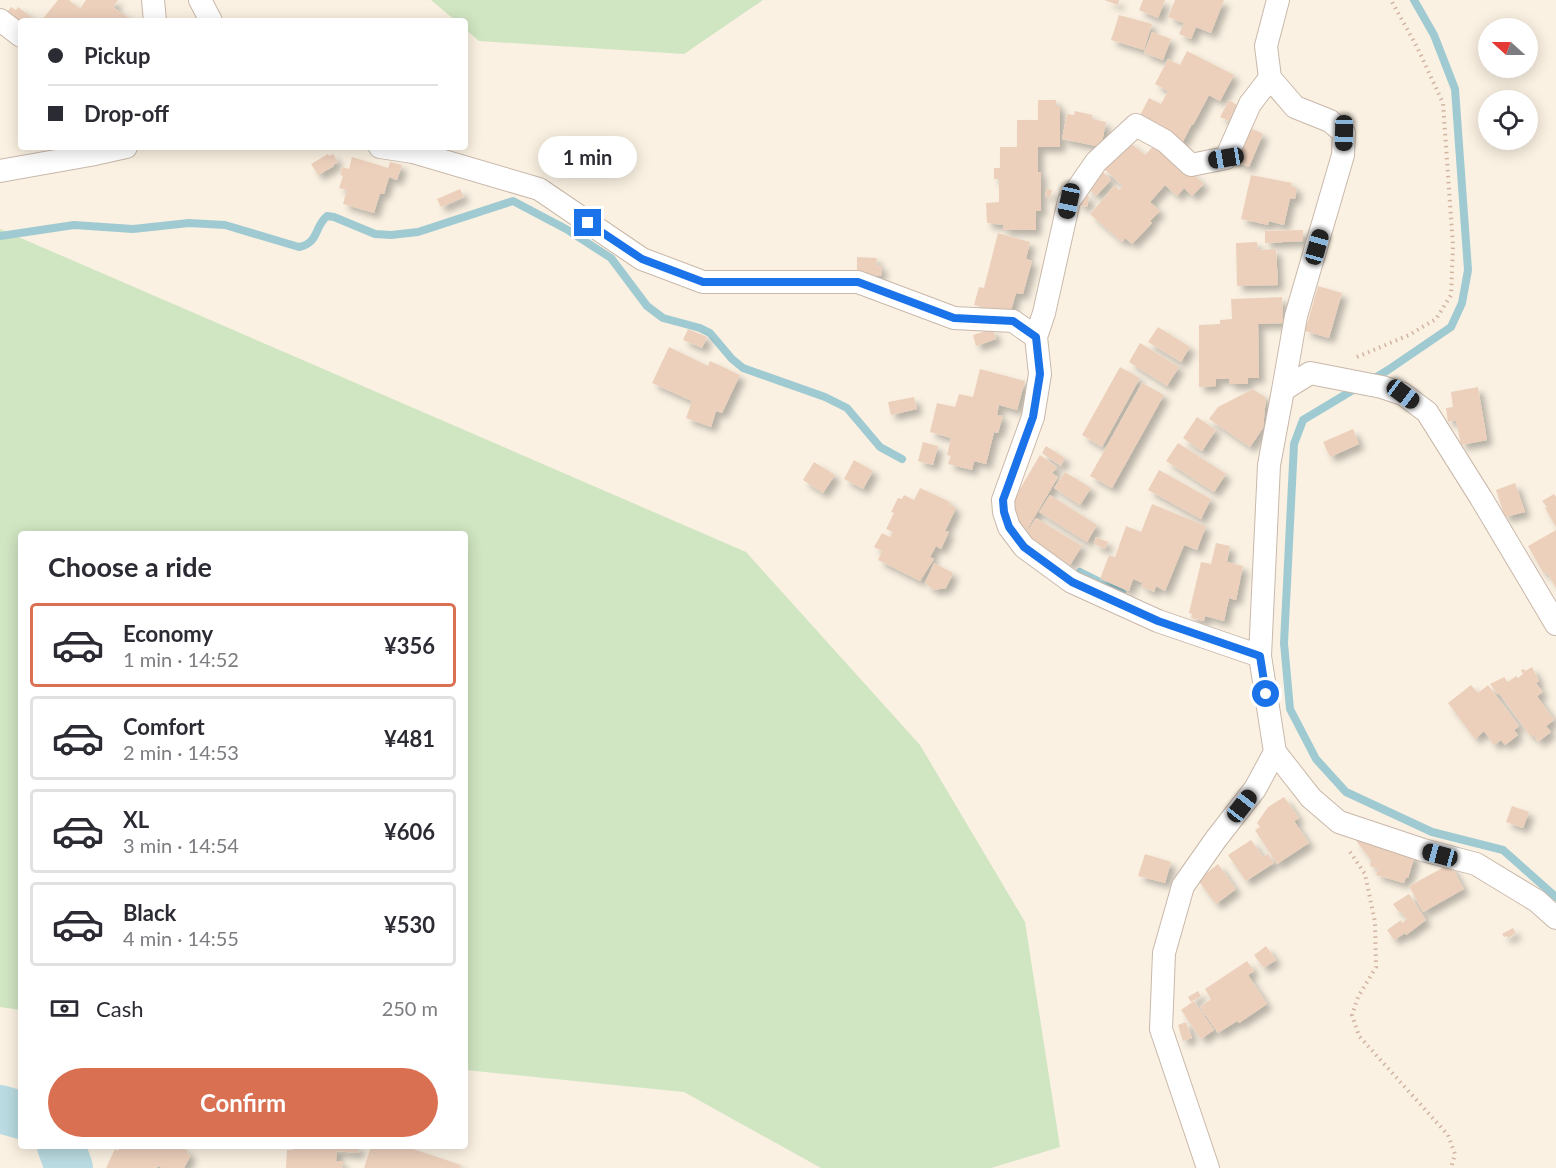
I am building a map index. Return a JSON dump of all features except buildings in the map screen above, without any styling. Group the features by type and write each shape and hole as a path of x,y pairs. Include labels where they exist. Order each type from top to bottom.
{"street":[{"path":"153,0 155,18"},
{"path":"201,0 210,18"},
{"path":"1278,0 1266,46 1270,78 1295,107 1330,121 1344,133 1344,155 1296,316 1269,465 1260,656 1275,752 1311,798 1340,822 1423,850 1476,864 1537,901 1556,918"},
{"path":"0,20 18,34"},
{"path":"1260,656 1158,621 1072,582 1024,547 1009,527 1003,500 1033,417 1040,374 1036,337 1044,313 1069,201 1096,162 1136,125 1165,141 1191,165 1226,158 1250,104 1270,78"},
{"path":"0,171 112,150"},
{"path":"400,150 539,189 642,259 703,282 858,282 954,318 1013,321 1036,337"},
{"path":"1283,390 1310,373 1330,376 1403,394 1427,412 1556,624"},
{"path":"1208,1168 1161,1029 1164,953 1183,885 1255,789 1275,752"}],"path":[{"path":"1330,376 1353,359 1408,335 1436,319 1451,295 1453,246 1443,104 1417,47 1391,0"},
{"path":"1340,822 1344,842 1365,874 1375,922 1376,967 1358,997 1352,1015 1359,1036 1448,1135 1455,1154 1451,1168"}],"green space":[{"path":"431,0 763,0 684,54 479,41 468,32 468,18 452,18"},
{"path":"0,229 746,552 920,745 1025,922 1060,1147 991,1168 821,1168 684,1092 468,1070 468,531 18,531 18,1010 0,1007"}],"waterway":[{"path":"1370,381 1451,327 1462,303 1468,270 1455,89 1434,35 1414,0"},
{"path":"0,236 74,225 133,229 189,223 225,225 299,247 310,242 327,216 375,234 391,235 418,232 513,201 566,229 611,258 647,306 663,318 710,333 732,359 743,368 825,397 847,408 880,447 902,459"},
{"path":"1358,387 1303,420 1294,444 1284,643 1290,709 1316,759 1346,792 1432,832 1503,850 1556,897"},
{"path":"1080,572 1122,593"},
{"path":"0,1109 18,1114"},
{"path":"62,1149 69,1168"}],"route":[{"path":"588,223 642,259 703,282 858,282 954,318 1013,321 1036,337 1040,374 1033,417 1003,500 1009,527 1024,547 1072,582 1158,621 1260,656 1266,694"}]}
